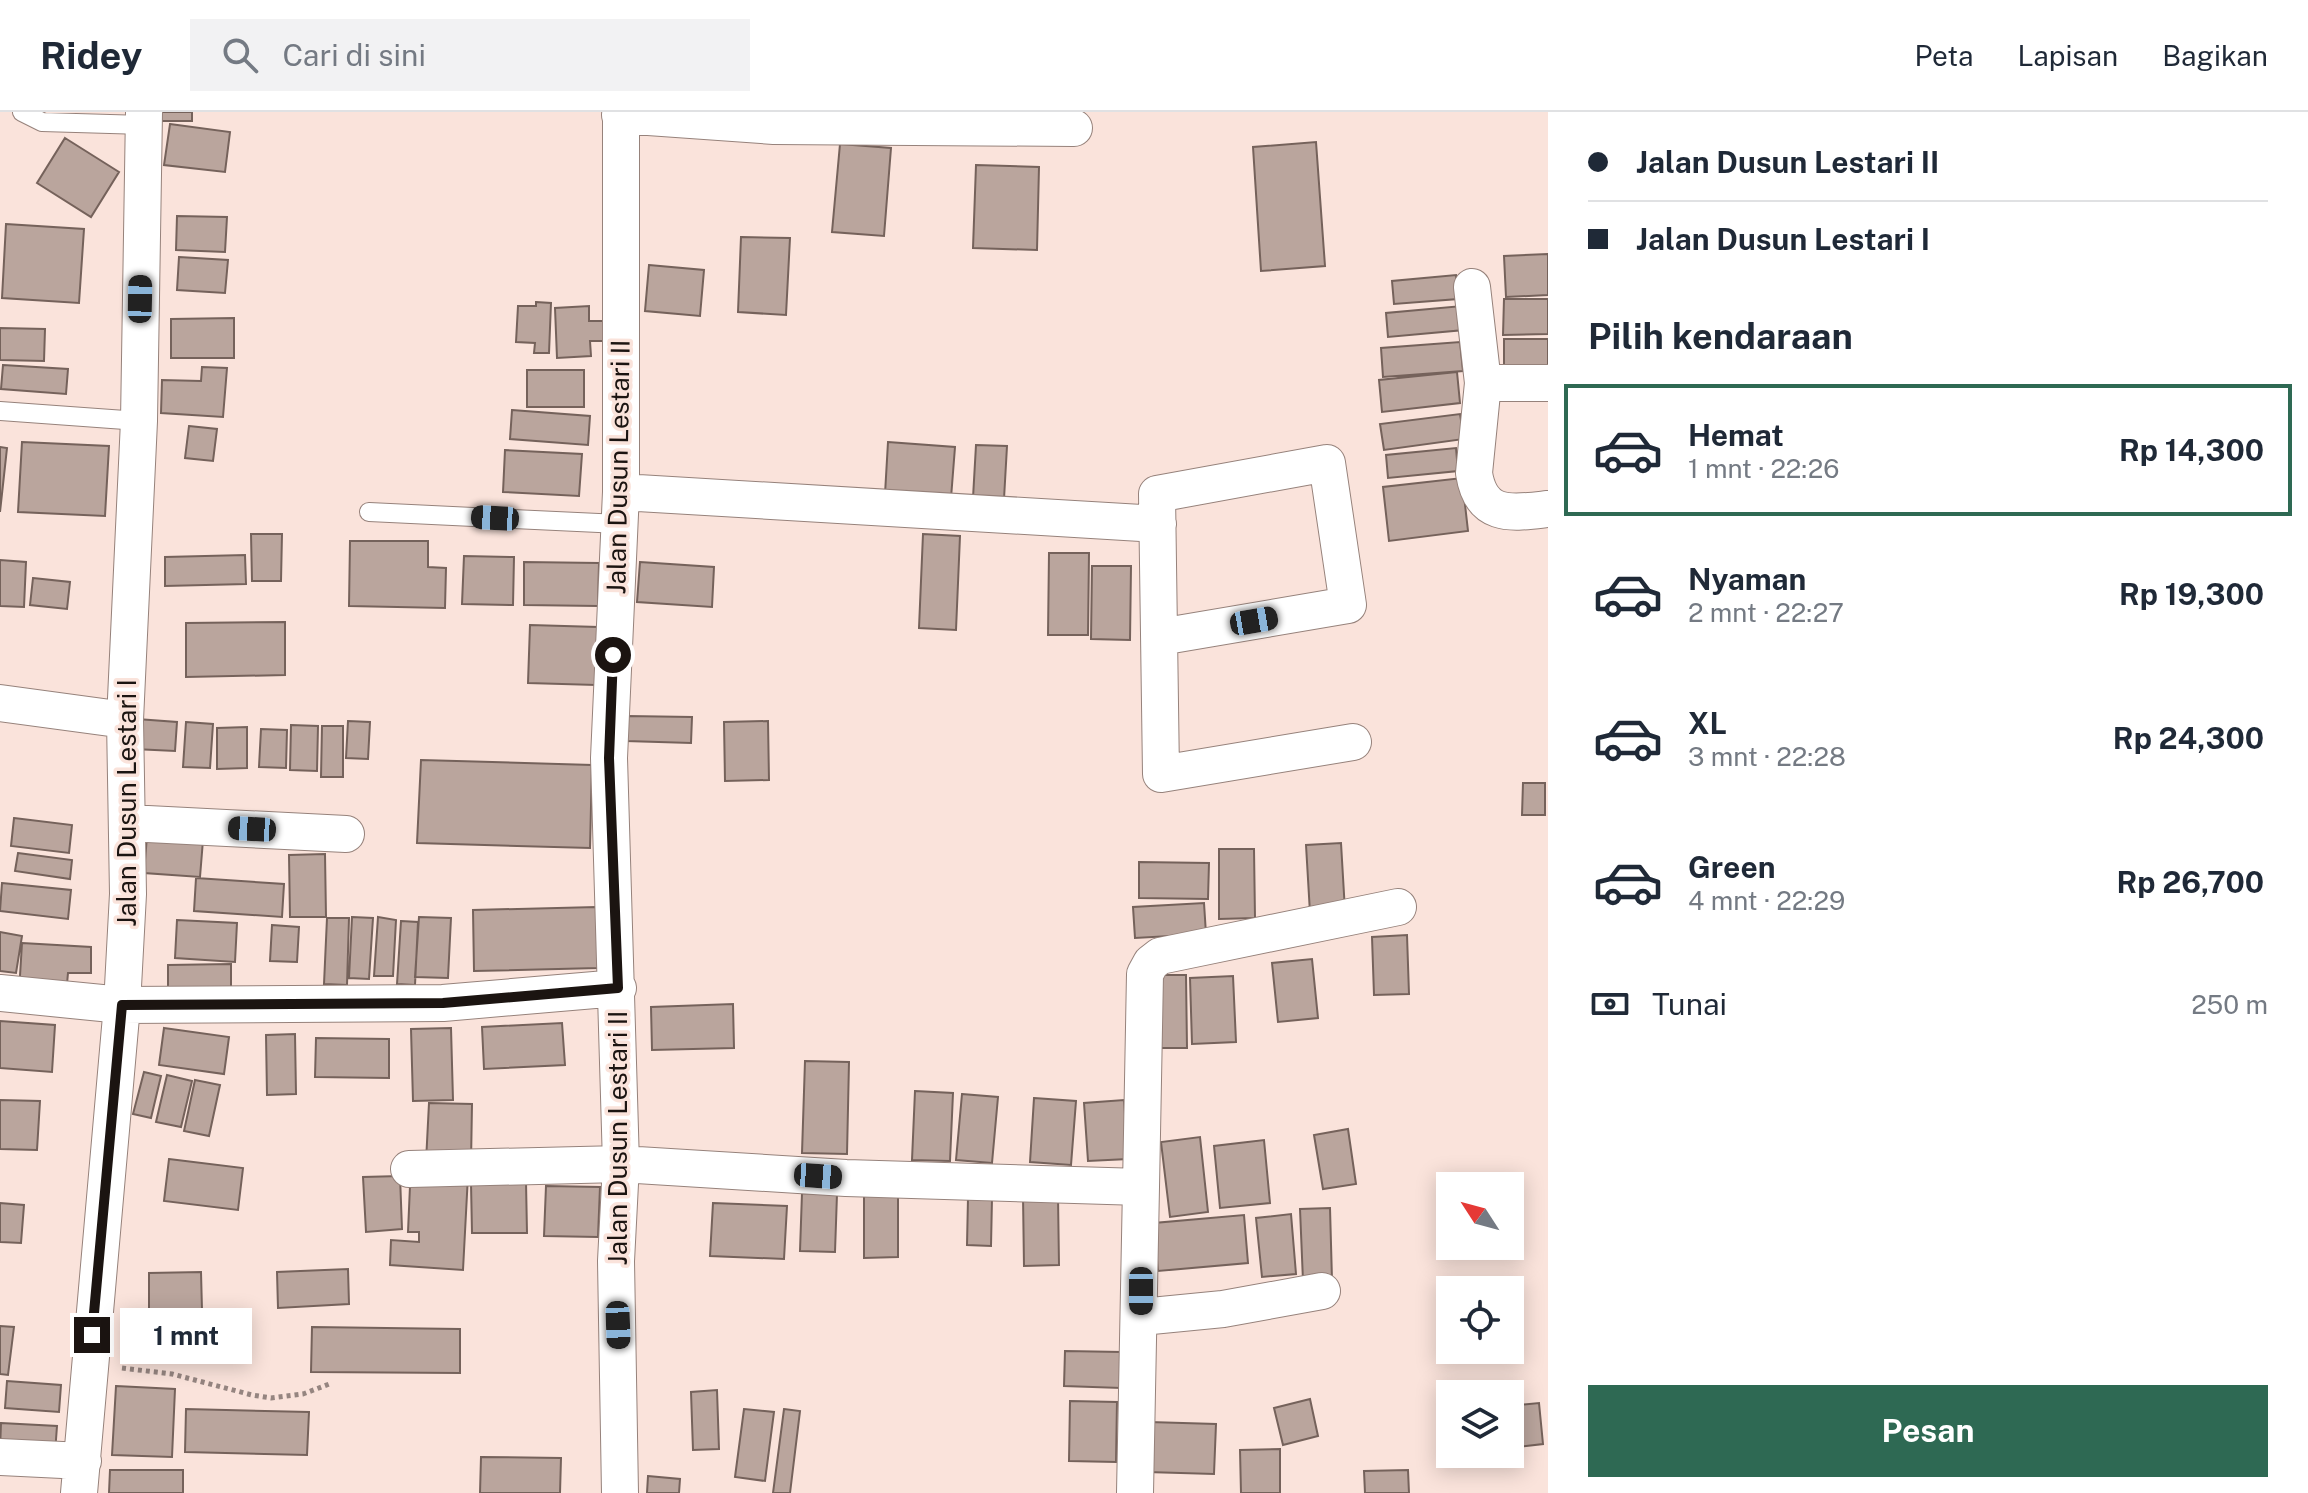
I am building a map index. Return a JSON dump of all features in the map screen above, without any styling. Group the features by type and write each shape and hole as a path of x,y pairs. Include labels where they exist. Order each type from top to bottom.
{"street":[{"path":"620,113 774,126 1074,128"},
{"name":"Jalan Dusun Lestari II","path":"620,113 621,508 609,758 621,1164 616,1261 620,1493"},
{"name":"Jalan Dusun Lestari I","path":"81,1477 122,1005 128,894 125,720 139,421 144,119"},
{"path":"1472,287 1483,383 1474,473 1480,495 1488,504 1504,512 1548,509"},
{"path":"1483,383 1548,383"},
{"path":"1160,637 1348,605 1327,463 1157,494 1161,774 1353,742"},
{"path":"621,508 1158,524"},
{"path":"0,703 125,720"},
{"path":"128,823 346,834"},
{"path":"1135,1493 1141,1317 1145,974 1154,959 1175,952 1398,907"},
{"path":"0,993 122,1005 443,1003 618,988"},
{"path":"409,1169 621,1164 846,1178 1141,1187"},
{"path":"1141,1317 1223,1309 1322,1291"},
{"path":"0,1457 81,1477"}],"lane":[{"path":"22,112 42,122 144,119"},
{"path":"0,411 139,421"},
{"path":"369,512 621,508"}],"path":[{"path":"89,1364 172,1374 271,1398 303,1394 332,1383"}],"building":[{"path":"151,112 192,112 192,121 151,121"},
{"path":"170,124 230,132 225,172 164,165"},
{"path":"65,138 119,172 91,217 37,183"},
{"path":"1316,142 1325,266 1261,271 1253,147"},
{"path":"840,144 891,148 884,236 832,232"},
{"path":"976,165 1039,167 1037,250 973,248"},
{"path":"177,216 227,217 225,252 176,250"},
{"path":"6,224 84,229 79,303 2,298"},
{"path":"741,237 790,238 786,315 738,312"},
{"path":"1548,254 1548,295 1506,297 1504,256"},
{"path":"179,257 228,260 225,293 177,290"},
{"path":"649,265 704,270 700,316 645,311"},
{"path":"1456,275 1458,299 1394,304 1392,281"},
{"path":"1504,299 1548,299 1548,334 1503,335"},
{"path":"536,302 551,303 549,353 534,353 535,343 516,342 518,306 536,306"},
{"path":"589,306 589,321 606,321 606,341 590,341 591,356 557,358 555,308"},
{"path":"1462,306 1464,330 1388,337 1386,313"},
{"path":"234,318 234,358 171,358 171,319"},
{"path":"0,328 45,329 44,361 0,360"},
{"path":"1504,339 1548,339 1548,373 1504,373"},
{"path":"1460,342 1463,371 1383,377 1381,348"},
{"path":"3,365 68,369 66,394 1,389"},
{"path":"202,367 227,368 223,417 161,413 162,380 201,381"},
{"path":"527,370 584,370 584,407 527,407"},
{"path":"1457,372 1460,403 1382,412 1379,380"},
{"path":"512,410 590,416 588,445 510,439"},
{"path":"1460,414 1464,439 1384,450 1380,424"},
{"path":"189,426 217,429 213,461 185,458"},
{"path":"22,442 109,446 105,516 18,512"},
{"path":"888,442 955,447 951,498 885,494"},
{"path":"976,445 1007,446 1004,499 973,498"},
{"path":"0,447 7,448 0,512"},
{"path":"1456,448 1458,471 1388,478 1386,455"},
{"path":"505,450 582,454 579,496 503,492"},
{"path":"1462,478 1468,531 1389,541 1383,487"},
{"path":"251,534 282,534 281,581 252,581"},
{"path":"923,534 960,536 956,630 919,628"},
{"path":"350,541 428,541 428,567 446,568 445,608 349,606"},
{"path":"1049,553 1089,553 1088,635 1048,635"},
{"path":"245,555 246,584 165,586 165,557"},
{"path":"464,556 514,557 513,605 462,604"},
{"path":"0,560 26,562 24,607 0,606"},
{"path":"524,562 599,563 598,606 524,605"},
{"path":"640,562 714,567 712,607 637,602"},
{"path":"1092,566 1131,566 1130,640 1091,639"},
{"path":"33,578 70,582 67,609 30,605"},
{"path":"285,622 285,675 186,677 186,623"},
{"path":"530,625 598,627 596,685 528,683"},
{"path":"627,716 692,717 691,743 626,741"},
{"path":"137,719 177,722 175,751 134,749"},
{"path":"348,721 370,722 368,759 346,758"},
{"path":"768,721 769,780 725,781 724,722"},
{"path":"186,722 213,724 210,768 183,767"},
{"path":"291,725 318,726 317,771 290,770"},
{"path":"322,726 343,726 343,777 321,777"},
{"path":"247,727 247,768 217,769 217,728"},
{"path":"261,729 287,730 286,768 259,767"},
{"path":"421,760 592,765 590,848 417,843"},
{"path":"1523,783 1545,783 1545,815 1522,815"},
{"path":"14,818 72,825 69,853 11,846"},
{"path":"147,836 203,840 200,877 144,873"},
{"path":"1341,843 1345,911 1310,913 1306,845"},
{"path":"1219,849 1254,849 1255,918 1219,919"},
{"path":"18,853 72,860 70,879 15,871"},
{"path":"325,854 326,917 290,917 289,855"},
{"path":"1139,862 1209,863 1208,899 1139,898"},
{"path":"196,878 284,884 282,917 194,911"},
{"path":"2,883 71,890 68,919 0,911"},
{"path":"1204,903 1206,934 1135,938 1133,907"},
{"path":"596,907 598,968 474,971 473,910"},
{"path":"352,917 373,918 369,979 349,978"},
{"path":"378,917 396,920 393,976 374,976"},
{"path":"419,917 451,918 448,978 415,977"},
{"path":"327,918 349,918 347,985 324,984"},
{"path":"177,920 237,923 235,962 175,958"},
{"path":"401,921 418,922 415,985 397,984"},
{"path":"272,925 299,927 297,962 270,961"},
{"path":"0,932 22,936 16,973 0,971"},
{"path":"1407,935 1409,994 1374,995 1372,937"},
{"path":"22,943 91,947 91,973 68,973 66,995 19,992"},
{"path":"1312,959 1318,1018 1278,1022 1272,963"},
{"path":"231,964 231,998 168,999 168,965"},
{"path":"1150,975 1186,975 1187,1048 1151,1048"},
{"path":"1233,976 1236,1042 1192,1044 1190,978"},
{"path":"733,1004 734,1048 652,1050 651,1007"},
{"path":"0,1021 55,1025 52,1072 0,1068"},
{"path":"562,1023 565,1065 484,1069 482,1027"},
{"path":"164,1028 229,1037 224,1074 159,1065"},
{"path":"451,1028 453,1100 413,1101 411,1029"},
{"path":"295,1034 296,1094 267,1095 266,1035"},
{"path":"316,1038 389,1039 389,1078 315,1077"},
{"path":"805,1061 849,1062 847,1154 802,1153"},
{"path":"144,1072 161,1076 151,1118 133,1114"},
{"path":"167,1075 192,1081 181,1127 156,1122"},
{"path":"195,1080 220,1085 209,1136 184,1131"},
{"path":"915,1091 953,1093 950,1161 912,1160"},
{"path":"962,1094 998,1097 992,1163 956,1160"},
{"path":"1034,1098 1076,1101 1071,1165 1030,1162"},
{"path":"0,1100 40,1101 37,1150 0,1149"},
{"path":"1124,1100 1128,1159 1088,1161 1084,1103"},
{"path":"429,1103 472,1104 471,1163 426,1162"},
{"path":"1348,1129 1356,1184 1323,1189 1314,1135"},
{"path":"1200,1137 1208,1212 1170,1217 1161,1142"},
{"path":"1264,1140 1270,1203 1220,1208 1214,1146"},
{"path":"169,1159 243,1168 238,1210 164,1201"},
{"path":"468,1175 463,1270 390,1265 391,1240 419,1242 419,1232 408,1232 410,1186"},
{"path":"400,1176 402,1229 366,1232 363,1177"},
{"path":"526,1182 527,1233 472,1233 471,1183"},
{"path":"546,1186 600,1187 598,1237 544,1236"},
{"path":"898,1191 898,1257 864,1258 864,1192"},
{"path":"802,1193 837,1194 835,1252 800,1251"},
{"path":"1023,1196 1058,1196 1059,1265 1024,1266"},
{"path":"968,1198 992,1198 991,1246 967,1245"},
{"path":"0,1203 24,1205 21,1243 0,1242"},
{"path":"713,1203 787,1206 784,1259 710,1256"},
{"path":"1330,1208 1332,1280 1303,1281 1300,1209"},
{"path":"1291,1214 1296,1274 1262,1277 1256,1218"},
{"path":"1244,1215 1248,1263 1158,1271 1154,1223"},
{"path":"348,1269 349,1304 278,1308 277,1272"},
{"path":"201,1272 202,1310 149,1311 149,1273"},
{"path":"146,1317 249,1326 246,1352 143,1343"},
{"path":"0,1326 14,1327 8,1375 0,1374"},
{"path":"312,1327 460,1329 460,1373 311,1372"},
{"path":"1065,1351 1122,1352 1121,1388 1064,1386"},
{"path":"7,1381 61,1385 59,1412 5,1408"},
{"path":"116,1386 175,1389 172,1457 112,1455"},
{"path":"717,1390 719,1449 693,1450 691,1392"},
{"path":"1310,1399 1318,1436 1283,1445 1274,1408"},
{"path":"1070,1401 1117,1402 1116,1462 1069,1461"},
{"path":"1539,1403 1543,1444 1524,1446 1524,1405"},
{"path":"186,1409 309,1412 307,1455 185,1452"},
{"path":"744,1409 774,1412 765,1481 735,1477"},
{"path":"784,1409 800,1411 790,1493 773,1493"},
{"path":"1149,1422 1216,1424 1214,1474 1147,1472"},
{"path":"1,1423 57,1426 55,1453 0,1450"},
{"path":"1280,1449 1280,1493 1241,1493 1240,1450"},
{"path":"481,1457 561,1458 560,1493 480,1493"},
{"path":"110,1470 183,1470 183,1493 109,1493"},
{"path":"1408,1470 1409,1493 1365,1493 1364,1471"},
{"path":"648,1476 680,1479 679,1493 647,1493"}],"route":[{"path":"92,1335 122,1005 443,1003 618,988 609,758 613,655"}]}
